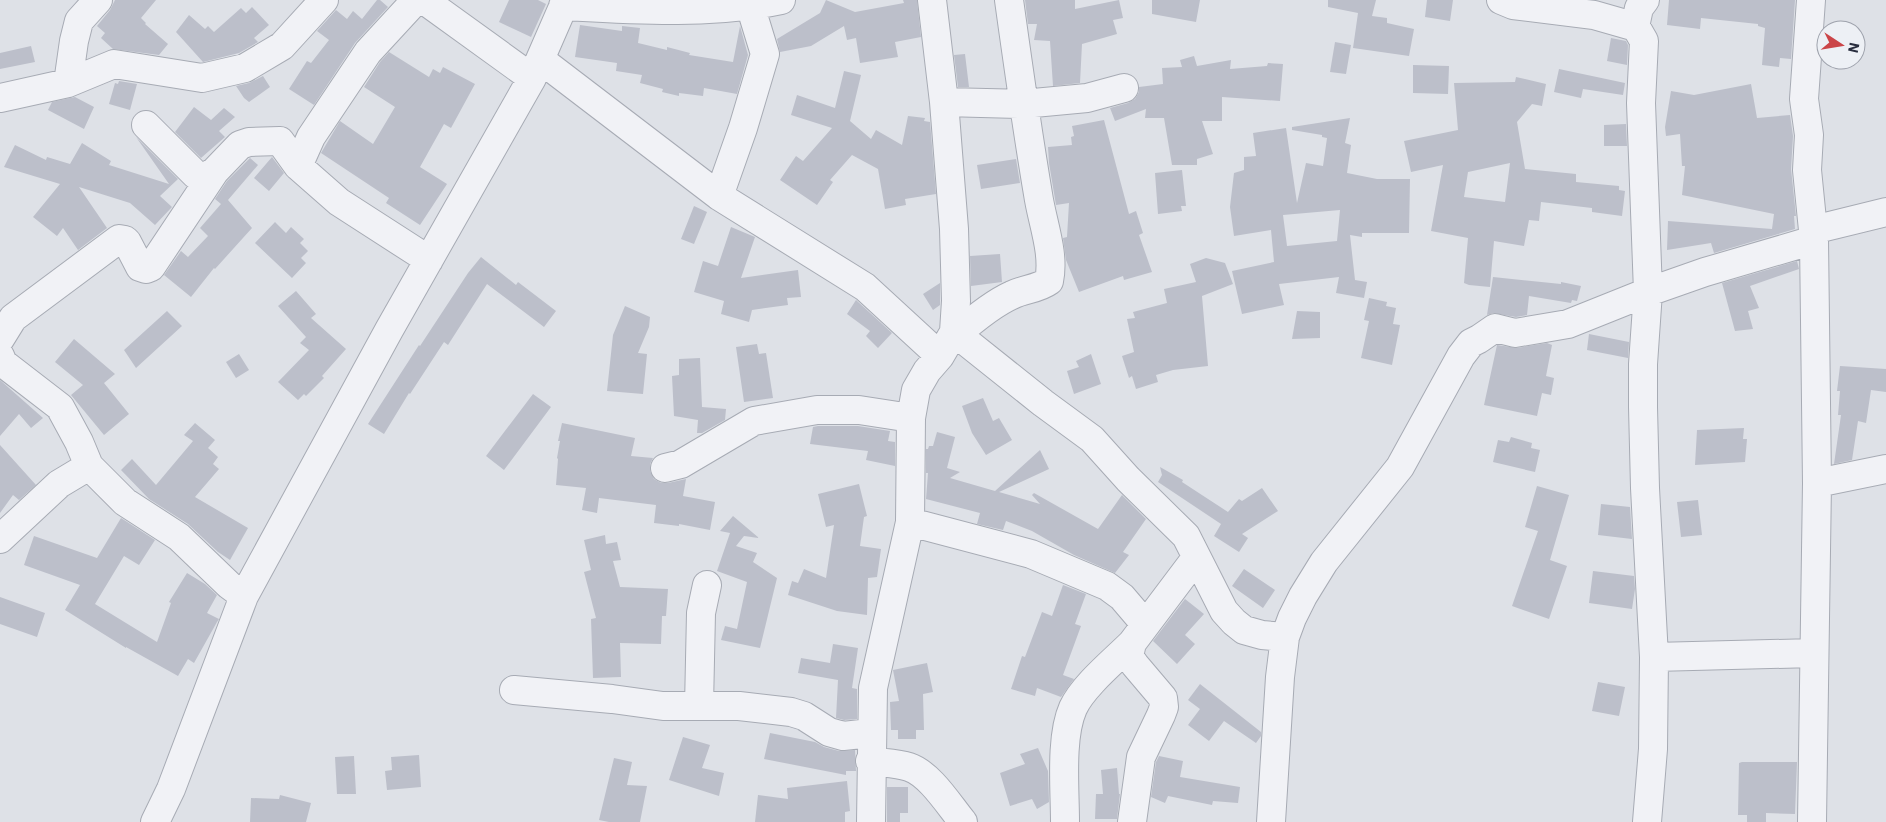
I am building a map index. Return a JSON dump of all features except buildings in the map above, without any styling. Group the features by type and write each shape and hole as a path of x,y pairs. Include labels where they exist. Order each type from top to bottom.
{"street":[{"path":"68,83 79,21 98,0"},
{"path":"0,98 68,83 114,64 202,78 245,68 282,46 324,0"},
{"path":"298,166 311,138 368,52 416,0"},
{"path":"424,0 536,69 719,196 866,287 940,356"},
{"path":"155,822 171,789 244,596 536,69 565,3 640,10 700,11 764,4 781,0"},
{"path":"932,0 944,102 954,229 956,333"},
{"path":"871,822 870,761 873,688 910,522 911,418 916,390 927,371 956,333 1009,296 1042,286 1049,281 1051,272 1023,104 1009,0"},
{"path":"1500,0 1513,5 1594,15 1636,27"},
{"path":"1645,0 1640,8 1636,27 1644,41 1641,103 1648,292 1643,407 1645,488 1654,657 1653,749 1647,822"},
{"path":"1811,0 1804,99 1809,135 1806,170 1814,235 1818,483 1812,822"},
{"path":"719,196 743,128 765,54 750,5"},
{"path":"944,102 1023,104 1087,98 1124,88"},
{"path":"146,125 196,175 205,177 215,171"},
{"path":"244,596 229,585 179,537 125,502 89,466 79,442 60,407 1,356 13,318 119,239 127,242 140,267 146,269 151,267 215,171 240,145 249,142 280,141 298,166 339,202 429,260"},
{"path":"1271,822 1280,677 1285,637 1303,596 1318,571 1400,467 1470,342 1480,339 1495,328 1515,333 1568,324 1648,292 1886,212"},
{"path":"956,333 1043,403 1092,439 1128,480 1186,536 1224,611 1234,622 1244,630 1262,635 1285,637"},
{"path":"665,468 681,464 754,421 817,410 859,410 911,418"},
{"path":"0,539 59,484 89,466"},
{"path":"1818,483 1886,469"},
{"path":"910,522 1031,554 1107,586 1122,597 1139,633 1130,656 1135,665 1163,698 1164,707 1162,715 1141,757 1132,822"},
{"path":"1065,822 1065,748 1069,719 1073,707 1083,692 1139,633 1196,558"},
{"path":"699,706 702,613 707,585"},
{"path":"1654,657 1814,653"},
{"path":"514,690 612,699 662,706 739,706 791,712 804,716 829,732 843,736 871,733"},
{"path":"870,761 910,768 920,773 942,795 964,822"}]}
